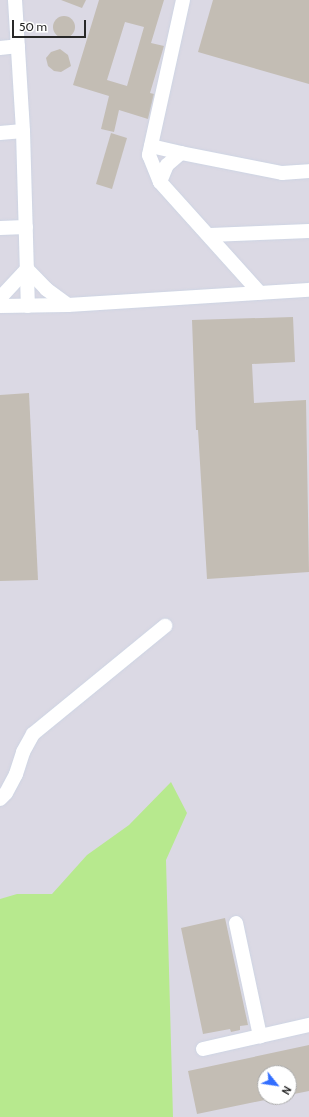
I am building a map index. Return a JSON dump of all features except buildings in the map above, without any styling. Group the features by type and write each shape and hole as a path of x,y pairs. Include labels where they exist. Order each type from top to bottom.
{"street":[{"path":"15,0 23,131 28,306"},
{"path":"183,0 149,155 160,182 210,235 260,293"},
{"path":"0,48 18,46"},
{"path":"0,133 23,131"},
{"path":"151,146 282,172 309,171"},
{"path":"160,182 167,165 181,153"},
{"path":"0,228 26,227"},
{"path":"210,235 309,231"},
{"path":"0,298 27,269"},
{"path":"27,269 46,289 68,305"},
{"path":"0,306 68,305 309,290"},
{"path":"0,799 6,793 16,774 23,752 33,734 165,626"},
{"path":"236,923 260,1036"},
{"path":"203,1049 309,1025"}],"shaded area":[{"path":"0,0 309,0 309,1117 0,1117"}],"green space":[{"path":"171,782 187,813 166,860 173,1117 0,1117 0,899 17,894 52,894 87,855 129,825"}]}
